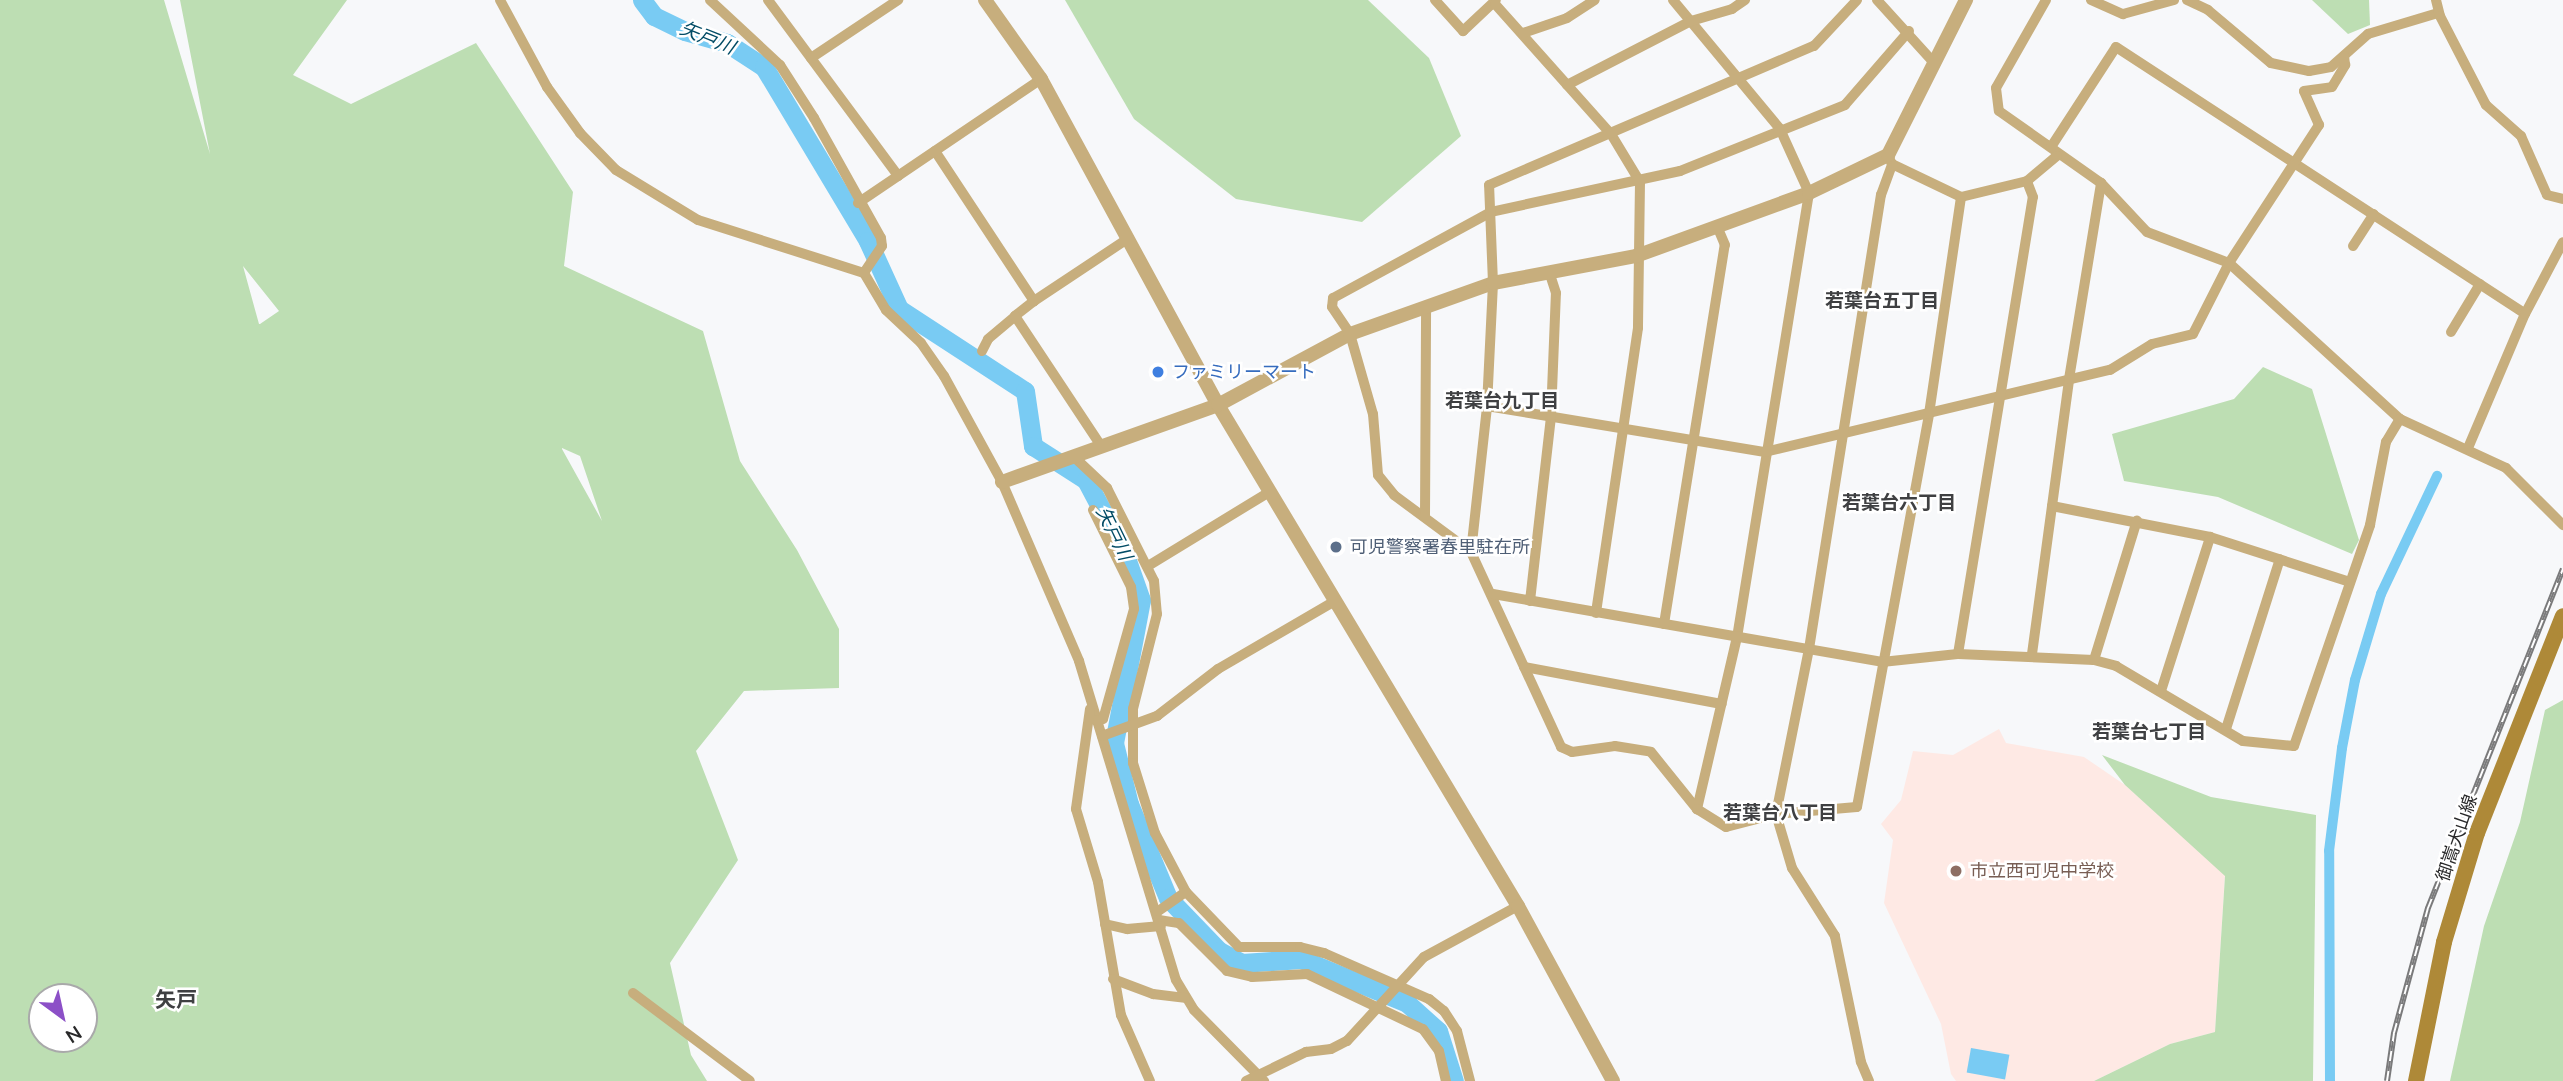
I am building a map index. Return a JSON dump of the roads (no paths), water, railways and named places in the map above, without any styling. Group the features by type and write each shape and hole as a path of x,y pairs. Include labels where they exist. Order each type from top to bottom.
{"main road":[{"name":"御嵩犬山線","path":"2416,1081 2444,942 2477,834 2563,616"}],"street":[{"path":"500,0 547,87 580,133 616,170 698,220 864,273 886,310 921,343 944,376 1002,482 1079,662 1090,709 1102,736 1185,998 1262,1077"},
{"path":"710,0 780,65 814,118 882,246 864,273"},
{"path":"768,0 898,176"},
{"path":"811,58 898,0"},
{"path":"985,0 1041,79 1218,405 1518,906 1613,1081"},
{"path":"1435,0 1463,32 1495,2 1611,134 1640,183 1636,256 1638,328 1596,613"},
{"path":"1523,33 1567,18 1595,0"},
{"path":"1673,0 1780,129 1810,192 1765,452 1737,637 1697,809"},
{"path":"1567,85 1691,21 1732,9 1745,0"},
{"path":"1471,552 1487,406 1493,283 1491,212 1486,190 1493,180 1611,134 1814,46 1857,0"},
{"path":"1877,0 1909,31 1920,51 1935,64"},
{"path":"1869,1081 1861,1062 1835,936 1791,868 1776,814 1809,649 1881,195 1890,159 1966,0"},
{"path":"2046,0 1996,88 1994,105 2054,152 2101,183 2157,238 2213,254 2229,263 2400,419 2468,448 2523,482 2563,525"},
{"path":"2091,0 2123,15 2174,0"},
{"path":"2187,0 2208,10 2271,63 2287,69 2320,70 2344,56 2368,34 2438,13"},
{"path":"2436,0 2438,13 2486,105 2521,136 2547,195 2563,199"},
{"path":"1909,31 1845,105 1640,183 1491,212 1338,292 1332,307 1350,334 1373,414 1378,475 1394,495 1471,552 1493,594 1561,747 1572,752 1615,746 1651,752 1697,809 1726,827 1776,814 1857,807 1928,414 1961,197"},
{"path":"1890,159 1961,197 2026,181 2054,152 2116,47 2525,314"},
{"path":"1487,406 1765,452 2110,370 2152,344 2193,334 2229,263 2320,120 2304,91 2332,87 2342,72 2344,56"},
{"path":"858,202 1041,79"},
{"path":"935,151 1034,301"},
{"path":"1002,482 1218,405 1350,334 1493,283 1636,256 1810,192 1890,159"},
{"path":"1958,654 2033,197 2026,181"},
{"path":"2032,654 2068,379 2101,183"},
{"path":"2353,246 2374,214"},
{"path":"1664,624 1724,245 1717,226"},
{"path":"982,351 988,339 1014,316 1129,238"},
{"path":"2468,448 2525,314 2563,242"},
{"path":"1531,601 1551,416 1556,293 1549,272"},
{"path":"2451,332 2480,284"},
{"path":"1425,516 1426,308"},
{"path":"1014,316 1101,446"},
{"path":"1493,594 1882,662 1958,654 2032,654 2094,660 2116,666 2243,741 2297,744 2370,525 2386,442 2400,419"},
{"path":"1073,456 1107,488 1148,566 1157,614 1136,693 1133,763 1155,833 1186,892 1239,947 1300,947 1324,953 1399,984 1444,1011 1457,1031 1470,1081"},
{"path":"1148,566 1271,491"},
{"path":"2052,506 2137,520 2210,537 2350,582"},
{"path":"1093,510 1131,587 1135,609 1107,708 1103,719 1097,721"},
{"path":"2094,660 2137,520"},
{"path":"2161,691 2210,537"},
{"path":"2226,729 2280,559"},
{"path":"1102,736 1157,716 1218,670 1335,601"},
{"path":"1524,667 1722,704"},
{"path":"1090,709 1076,809 1105,924 1113,979 1127,1035 1150,1081"},
{"path":"1105,924 1127,929 1159,919 1186,892"},
{"path":"1246,1081 1262,1077 1306,1052 1331,1049 1347,1041 1424,957 1518,906"},
{"path":"1159,919 1179,923 1227,971 1252,977 1307,974 1423,1029 1439,1051 1446,1081"},
{"path":"1113,979 1153,994 1185,998"},
{"path":"633,993 750,1081"}],"water":[{"path":"1971,1048 2009,1055 2005,1079 1967,1073"}],"waterway":[{"name":"矢戸川","path":"642,0 654,16 685,31 727,43 764,67 868,241 899,309 1025,391 1033,446 1086,480 1124,552 1141,600 1114,743 1129,804 1168,898 1219,951 1242,963 1301,959 1407,1003 1438,1031 1454,1081"},
{"path":"2330,1081 2329,851 2342,748 2355,680 2381,594 2437,476"}],"railway":[{"path":"2387,1081 2394,1033 2428,908 2563,569"}],"place":[{"name":"ファミリーマート","path":"1158,372"},
{"name":"可児警察署春里駐在所","path":"1336,547"},
{"name":"市立西可児中学校","path":"1956,871"}],"district":[{"name":"若葉台五丁目","path":"1882,302"},
{"name":"若葉台九丁目","path":"1502,402"},
{"name":"若葉台六丁目","path":"1899,504"},
{"name":"若葉台七丁目","path":"2149,733"},
{"name":"若葉台八丁目","path":"1780,814"},
{"name":"矢戸","path":"176,1000"}]}
